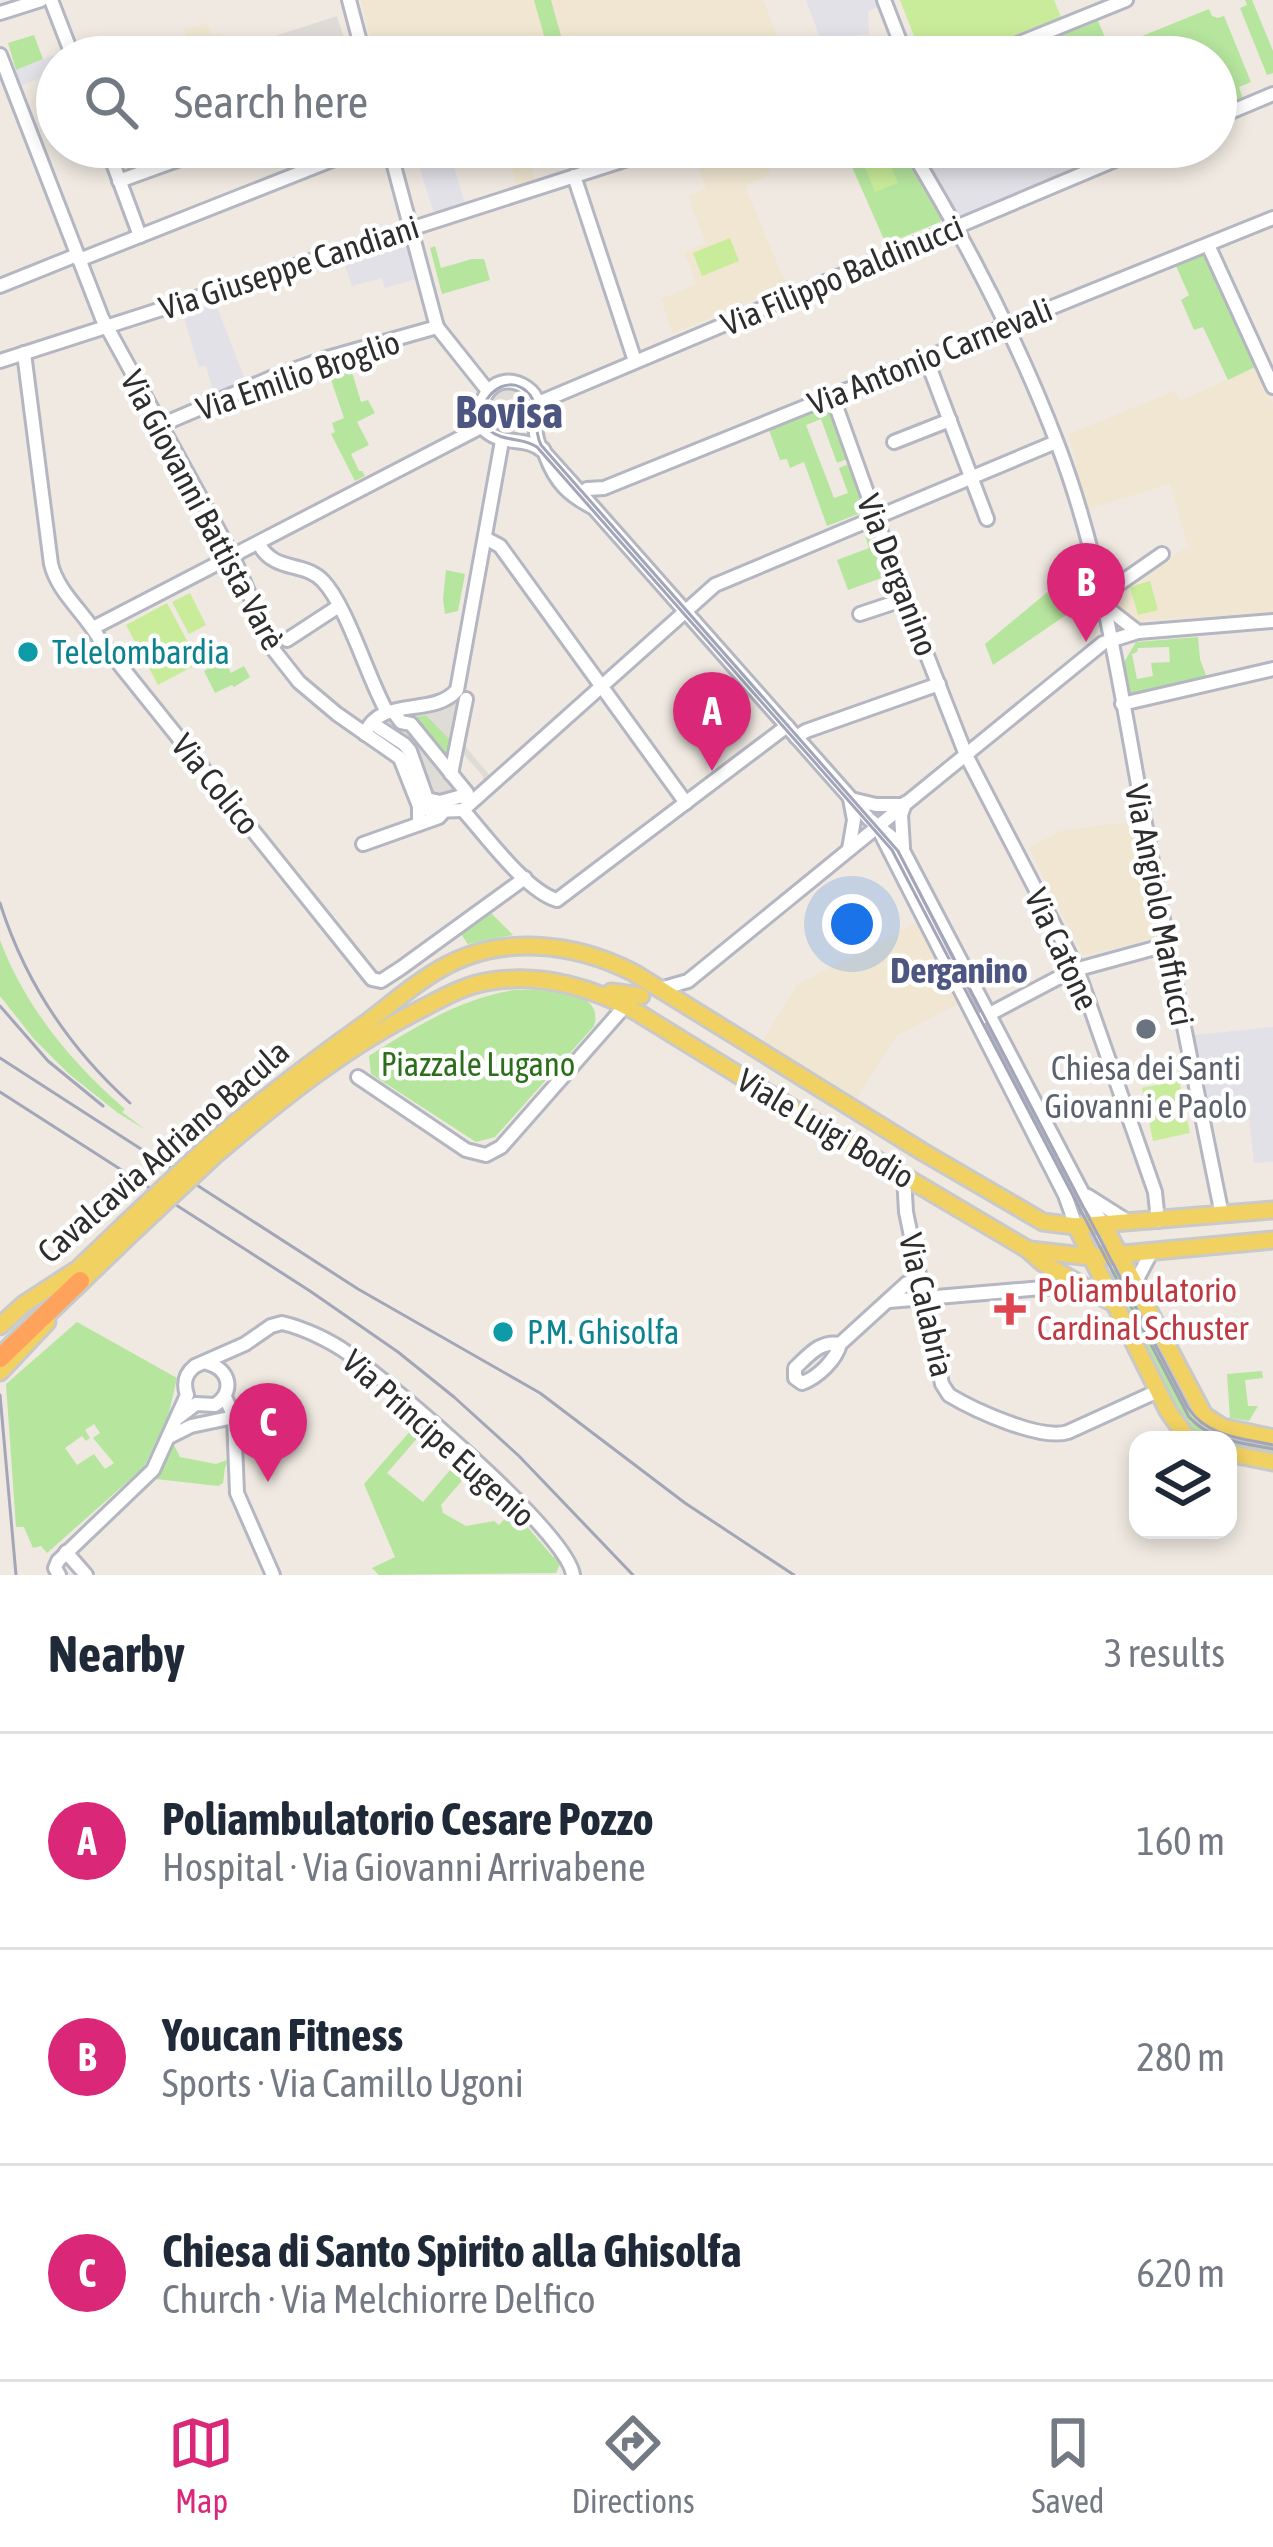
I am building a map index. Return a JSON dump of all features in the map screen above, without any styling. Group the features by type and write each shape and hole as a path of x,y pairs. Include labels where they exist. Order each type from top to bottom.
{"highway":[{"name":"Cavalcavia Adriano Bacula","path":"0,1358 26,1325 79,1275"},
{"path":"0,1341 26,1325"}],"main road":[{"path":"369,1029 419,974 482,952 534,946 572,950 601,958 660,989"},
{"path":"369,1029 488,981 543,981 641,996"},
{"path":"579,987 626,1006 660,989"},
{"name":"Viale Luigi Bodio","path":"660,989 1043,1222"},
{"name":"Viale Luigi Bodio","path":"626,1006 1113,1303"},
{"name":"Cavalcavia Adriano Bacula","path":"0,1372 26,1325 127,1229 210,1153 369,1029"},
{"path":"1043,1222 1076,1226 1273,1210"},
{"path":"1102,1224 1204,1415 1226,1428 1273,1438"},
{"path":"1076,1226 1182,1431"},
{"path":"1028,1249 1091,1257 1273,1240"},
{"name":"Cavalcavia Adriano Bacula","path":"0,1326 26,1325"},
{"path":"1237,1455 1273,1462"}],"street":[{"path":"0,13 40,0"},
{"path":"51,0 65,36"},
{"path":"349,0 358,36"},
{"path":"884,0 898,36"},
{"path":"1038,36 1126,0"},
{"name":"Via Giovanni Battista Varè","path":"0,55 36,148"},
{"path":"1237,109 1273,94"},
{"name":"Via Giovanni Battista Varè","path":"44,168 106,325 299,682 337,714 372,730"},
{"path":"114,168 140,236"},
{"path":"119,181 155,168"},
{"path":"0,286 312,168"},
{"path":"394,168 437,327 488,391"},
{"name":"Via Giuseppe Candiani","path":"0,361 599,168"},
{"name":"Via Angiolo Maffucci","path":"922,168 1007,325 1056,442 1103,600 1166,945 1222,1215"},
{"name":"Via Filippo Baldinucci","path":"538,403 1096,168"},
{"path":"574,176 634,361"},
{"name":"Via Antonio Carnevali","path":"586,489 604,488 1273,218"},
{"path":"1208,244 1273,387"},
{"name":"Via Emilio Broglio","path":"161,425 306,365 437,327"},
{"name":"Via Colico","path":"24,353 57,581 372,979 381,981 401,968"},
{"path":"926,358 987,519"},
{"path":"594,508 578,501 550,470 543,451 536,434 538,403 530,391 517,383 500,383 488,391 479,410 488,433 507,441 530,441 543,451 571,482 686,611 877,827 1102,1224"},
{"name":"Via Derganino","path":"832,395 966,755"},
{"path":"507,441 531,433 538,419"},
{"path":"894,442 950,420"},
{"path":"93,628 483,426"},
{"path":"451,773 485,538 507,441"},
{"path":"363,844 439,817 495,784 731,576 1056,442"},
{"path":"571,482 586,489 629,536 642,562"},
{"path":"485,538 500,546 686,803"},
{"path":"259,544 270,560 322,579 391,713 411,724 451,773 466,793 463,802"},
{"path":"1138,632 1103,600 1162,554"},
{"path":"860,614 905,598"},
{"path":"280,645 339,606"},
{"path":"660,989 688,981 1109,639 1138,632 1273,621"},
{"path":"1088,655 1114,664 1138,632"},
{"path":"1122,704 1273,669"},
{"path":"463,802 525,878 550,899 559,899 791,731 939,684"},
{"path":"372,730 391,713 461,694"},
{"path":"372,730 404,744 427,799 463,802"},
{"path":"372,730 400,758 418,806 419,824"},
{"name":"Via Catone","path":"966,755 1077,969 1155,1192 1158,1220"},
{"path":"846,793 876,806 906,802"},
{"path":"846,793 854,816 847,852"},
{"path":"906,802 901,824 905,851 1076,1226"},
{"path":"418,806 444,811"},
{"path":"877,827 892,834 905,851"},
{"path":"847,852 872,850 890,857"},
{"path":"401,968 525,878"},
{"path":"983,1017 1077,969 1166,945"},
{"path":"401,968 419,974 426,951"},
{"path":"688,981 690,1009"},
{"path":"599,994 607,1010 605,1028"},
{"path":"358,1077 469,1152 486,1155 503,1144 626,1006"},
{"name":"Via Calabria","path":"904,1176 906,1212 946,1393 1052,1436 1158,1391"},
{"name":"Via Calabria","path":"907,1202 927,1190"},
{"path":"1082,1192 1129,1222"},
{"path":"1043,1222 1060,1210 1065,1195"},
{"path":"1135,1283 1152,1251"},
{"path":"840,1344 907,1283 920,1278"},
{"path":"888,1301 1076,1282"},
{"name":"Via Principe Eugenio","path":"206,1364 274,1324 284,1323 344,1350 503,1486 562,1552 572,1566 568,1575"},
{"path":"224,1372 245,1344"},
{"path":"225,1397 212,1406 192,1400 184,1384 188,1374 206,1364 224,1372 225,1397 234,1417 236,1487 273,1575"},
{"path":"57,1574 58,1561 66,1552 148,1476 192,1400"},
{"path":"169,1437 191,1426 234,1417"},
{"path":"66,1552 86,1575"}],"shaded area":[{"path":"361,0 763,0 777,36 370,36"},
{"path":"806,0 883,0 885,4 868,11 869,34 820,36"},
{"path":"337,16 343,36 275,36"},
{"path":"208,23 212,35 221,36 186,36 184,30"},
{"path":"36,62 36,80 13,89 7,73"},
{"path":"420,168 454,168 467,210 436,220"},
{"path":"512,168 532,168 536,182 518,188"},
{"path":"699,168 767,168 770,175 745,186 786,285 673,334 661,299 697,284 684,252 706,243 689,195 706,188"},
{"path":"922,168 1095,168 957,226"},
{"path":"411,229 423,277 385,288 382,278 352,286 340,251"},
{"path":"211,292 248,387 216,401 206,366 199,367 179,302"},
{"path":"1257,366 1273,403 1273,612 1137,621 1128,617 1116,607 1115,597 1188,547 1172,490 1169,484 1087,509 1069,434 1175,391 1180,401"},
{"path":"507,388 523,392 533,409 529,426 512,436 495,431 486,415 490,398"},
{"path":"457,700 468,702 461,741 491,777 469,795 429,805 408,755 385,732 386,725 397,714","holes":["426,715 455,745 451,769 410,718","459,749 483,776 470,792 454,773"]},
{"path":"1137,821 1158,937 1084,956 1029,848 1060,831"},
{"path":"916,923 958,1004 896,1036 857,1098 763,1041 797,985"},
{"path":"1273,1027 1273,1162 1254,1163 1248,1109 1204,1113 1186,1036"}],"green space":[{"path":"534,0 551,0 561,36 544,36"},
{"path":"900,0 1054,0 1061,17 1013,36 914,36"},
{"path":"1245,0 1252,0 1273,51 1273,73 1267,75 1240,8 1247,5"},
{"path":"1209,9 1212,16 1224,16 1232,36 1142,36"},
{"path":"1098,21 1104,36 1060,36"},
{"path":"34,35 36,62 16,70 8,43"},
{"path":"1237,48 1251,82 1239,87 1243,99 1237,101"},
{"path":"852,168 911,168 942,218 886,244"},
{"path":"865,168 892,168 898,183 875,192"},
{"path":"730,238 739,261 702,276 693,253"},
{"path":"435,246 441,268 484,259 490,280 442,294 430,248"},
{"path":"1206,253 1257,366 1228,380 1203,327 1194,330 1181,300 1189,295 1176,266"},
{"path":"348,359 361,402 368,400 375,413 357,422 369,445 351,454 365,476 355,481 331,434 335,432 332,423 344,418 326,365"},
{"path":"827,406 847,459 837,463 821,419 806,425 834,498 848,493 839,468 849,464 866,511 827,526 804,462 790,468 787,459 780,460 769,430"},
{"path":"873,528 890,575 848,590 837,560 869,548 864,532"},
{"path":"1080,565 1091,598 993,665 985,644"},
{"path":"446,570 465,574 458,611 445,614 443,599"},
{"path":"1150,581 1158,610 1138,615 1130,587"},
{"path":"190,593 206,625 189,634 172,602"},
{"path":"167,603 199,663 158,685 126,625"},
{"path":"1198,637 1207,678 1129,696 1123,664 1136,642","holes":["1169,647 1170,662 1151,663 1153,676 1137,679 1132,654 1138,648"]},
{"path":"224,660 231,673 244,666 250,677 215,693 204,671"},
{"path":"426,715 456,745 451,771 409,717"},
{"path":"490,912 513,935 468,944 460,933"},
{"path":"0,940 22,988 52,1032 125,1109 122,1112 146,1130 69,1074 0,996"},
{"name":"Piazzale Lugano","path":"514,990 581,997 595,1013 594,1026 495,1137 476,1142 371,1074 369,1056 403,1035 456,1007"},
{"path":"990,1025 1087,1207 1078,1207 984,1028"},
{"path":"1179,1080 1190,1133 1153,1141 1142,1088"},
{"path":"1121,1269 1196,1413 1273,1443 1273,1457 1237,1451 1237,1431 1191,1431 1187,1427 1106,1271"},
{"path":"77,1322 177,1378 168,1417 144,1467 47,1553 41,1546 33,1548 24,1527 16,1527 6,1384","holes":["94,1424 100,1433 93,1438 114,1463 105,1469 94,1454 77,1465 65,1448 82,1436 86,1441 90,1438 85,1430"]},
{"path":"1262,1371 1263,1378 1245,1380 1248,1406 1258,1406 1249,1421 1230,1418 1227,1374"},
{"path":"419,1421 427,1427 387,1473 423,1502 461,1457 473,1468 441,1505 443,1513 466,1526 494,1521 499,1525 513,1510 557,1557 556,1573 379,1575 372,1568 395,1557 364,1484"},
{"path":"172,1441 180,1457 216,1464 229,1459 223,1483 156,1479"}],"tram line":[{"path":"1273,1445 1215,1431 1188,1408 898,851 541,445 530,395 516,386 495,390 482,410 488,429 537,447 892,850 1189,1417 1217,1436 1273,1449"}],"railway":[{"path":"0,903 22,960 51,1012 87,1059 130,1103"},
{"path":"0,1006 48,1061 103,1106"},
{"path":"0,1058 358,1289 540,1393 685,1503 794,1575"},
{"path":"0,1092 398,1352 519,1456 633,1575"},
{"path":"0,1395 16,1575"}],"place":[{"name":"Youcan Fitness","path":"1086,642"},
{"name":"Telelombardia","path":"28,652"},
{"name":"Poliambulatorio Cesare Pozzo","path":"712,771"},
{"name":"Chiesa dei Santi Giovanni e Paolo","path":"1146,1029"},
{"name":"Poliambulatorio Cardinal Schuster","path":"1010,1309"},
{"name":"P.M. Ghisolfa","path":"503,1332"},
{"name":"Chiesa di Santo Spirito alla Ghisolfa","path":"268,1482"}],"district":[{"name":"Bovisa","path":"509,412"},
{"name":"Derganino","path":"959,970"}]}
